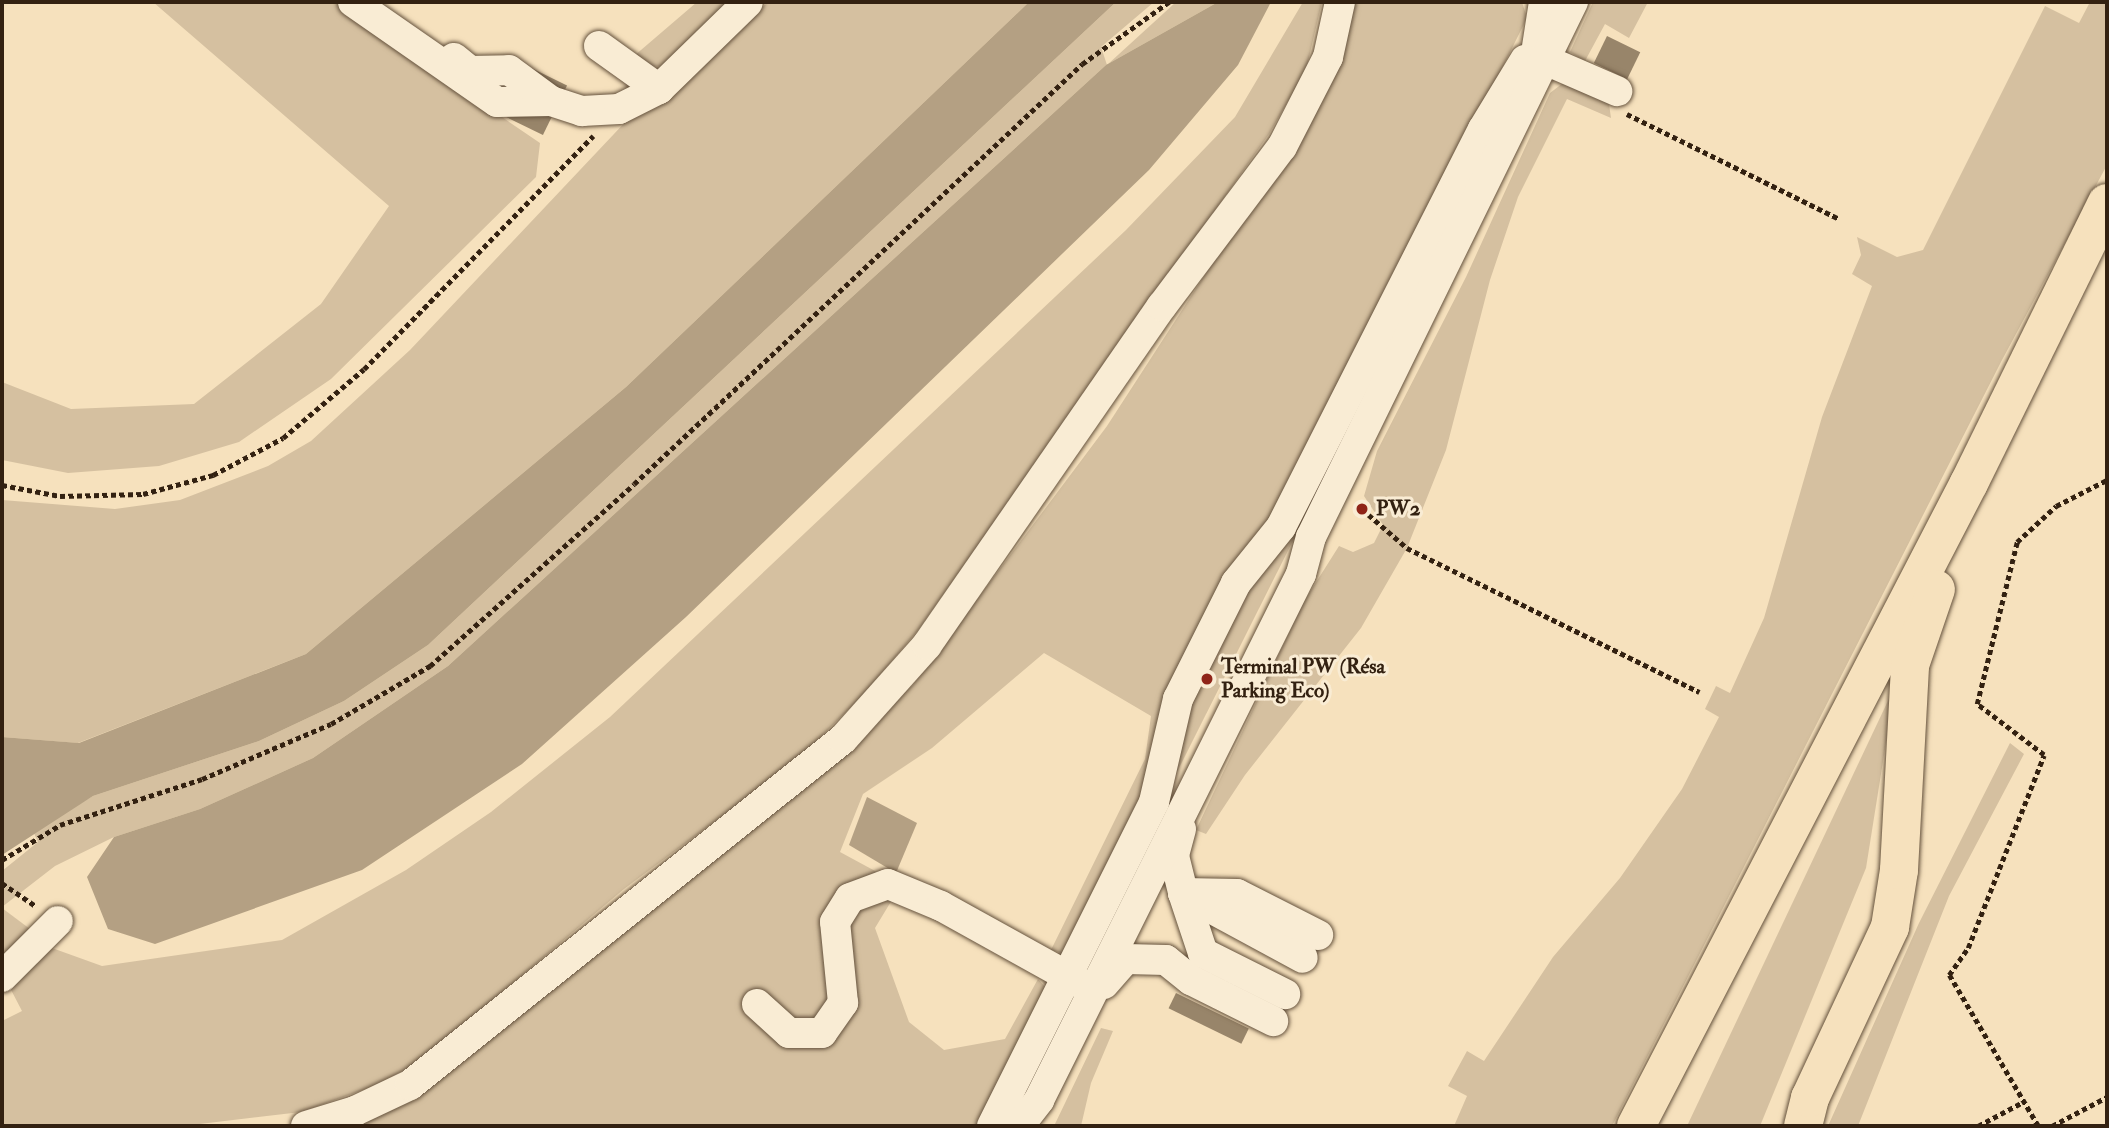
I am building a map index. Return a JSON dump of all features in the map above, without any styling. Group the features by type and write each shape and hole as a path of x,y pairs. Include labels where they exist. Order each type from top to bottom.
{"main road":[{"path":"1636,1126 1969,482 2107,203"},
{"path":"1801,1117 1890,927 1899,870 1910,665 1926,610 1956,547 1969,482"}],"street":[{"path":"353,2 497,102 551,101"},
{"path":"389,10 470,71 509,70 551,101 582,111 619,109 659,89 748,2"},
{"path":"306,1126 355,1111 410,1085 843,739 927,645 1162,306 1282,147 1328,57 1340,2"},
{"path":"992,1126 1187,801 1301,575 1311,537 1538,58 1544,2"},
{"path":"1078,986 1154,802 1178,699 1224,606 1236,583 1281,527 1483,128 1538,58 1573,2"},
{"path":"599,46 659,89"},
{"path":"1538,58 1606,86"},
{"path":"1019,1126 1025,1095 1283,569 1311,537"},
{"path":"1187,801 1174,856 1203,953 1292,983"},
{"path":"757,1004 789,1033 822,1033 843,1003 835,922 850,898 888,884 941,906 1078,986"},
{"path":"1183,893 1292,983"},
{"path":"2,977 58,920"},
{"path":"1078,986 1126,960 1166,960 1184,992 1292,983"}],"path":[{"path":"2,860 60,825 202,779 331,724 430,666 634,484 1082,64 1169,2"},
{"path":"1606,86 1620,110 1839,219"},
{"path":"2,485 60,496 144,494 213,475 284,438 364,369 619,109"},
{"path":"2038,1126 1949,975 1968,948 2044,755 1977,704 2017,542 2056,506 2107,480"},
{"path":"1362,509 1408,548 1700,692"},
{"path":"2,883 58,920"},
{"path":"2052,1126 2107,1097"},
{"path":"1978,1126 2023,1102"}],"shaded area":[{"path":"153,2 340,2 373,29 540,143 536,177 331,379 239,442 159,466 68,473 2,460 2,382 71,409 194,404 321,304 389,206"},
{"path":"697,2 731,2 665,66 646,67 634,56"},
{"path":"768,2 1029,2 626,387 306,654 78,743 2,737 2,500 115,509 180,500 268,466 311,441 410,350 630,117 676,91"},
{"path":"1029,2 1116,2 428,645 344,701 259,741 93,796 2,855 2,737 79,743 306,654 626,387"},
{"path":"1116,2 1154,2 1101,47 1107,65 448,666 313,758 200,809 114,837 55,866 2,907 2,871 38,842 33,831 93,796 259,741 344,701 428,645"},
{"path":"1176,2 1218,2 1109,64"},
{"path":"1218,2 1271,2 1238,65 1149,170 686,617 522,764 362,870 155,944 108,929 87,877 114,837 200,809 313,758 448,666 1106,65"},
{"path":"1303,2 1322,2 1306,70 1269,134 918,630 862,696 797,760 624,889 419,1062 374,1086 301,1112 183,1126 2,1126 2,1021 22,1011 9,986 52,948 102,966 282,940 406,870 491,812 610,717 1126,230 1235,117"},
{"path":"1354,2 1522,2 1527,18 1296,482 1146,802 1062,953 1051,950 1145,759 1151,716 1044,653 932,748 863,794 840,852 901,885 875,928 909,1022 944,1050 1005,1039 1038,979 1046,988 983,1126 349,1126 853,741 913,685 1107,426 1322,94"},
{"path":"1593,2 1648,2 1629,38 1605,24 1585,61 1570,52"},
{"path":"2090,2 2107,2 2107,165 2002,360 1612,1126 1454,1126 1467,1096 1448,1086 1467,1051 1484,1061 1553,957 1620,878 1682,789 1719,717 1705,709 1716,686 1730,693 1764,618 1822,417 1872,286 1852,274 1861,255 1857,237 1897,257 1923,250 2045,6 2079,23"},
{"path":"1567,80 1593,90 1609,104 1611,118 1567,99 1518,197 1490,280 1446,450 1407,548 1361,628 1245,775 1206,834 1196,830 1303,603 1339,546 1353,552 1374,543 1383,525 1364,496 1377,451 1466,277 1550,93"},
{"path":"1498,132 1170,786 1185,704"},
{"path":"1895,686 1866,868 1760,1126 1687,1126"},
{"path":"2010,743 2024,754 1949,896 1858,1126 1828,1126 1919,923"},
{"path":"867,797 917,823 896,873 849,845"},
{"path":"2,908 30,929 2,955"},
{"path":"1101,1028 1113,1031 1091,1083 1081,1126 1054,1126"}],"building":[{"path":"1607,36 1640,52 1627,79 1594,63"},
{"path":"523,64 567,85 543,135 499,113"},
{"path":"1176,993 1249,1029 1241,1044 1169,1008"}],"place":[{"name":"PW2","path":"1362,509"},
{"name":"Terminal PW (Résa Parking Eco)","path":"1207,679"}]}
